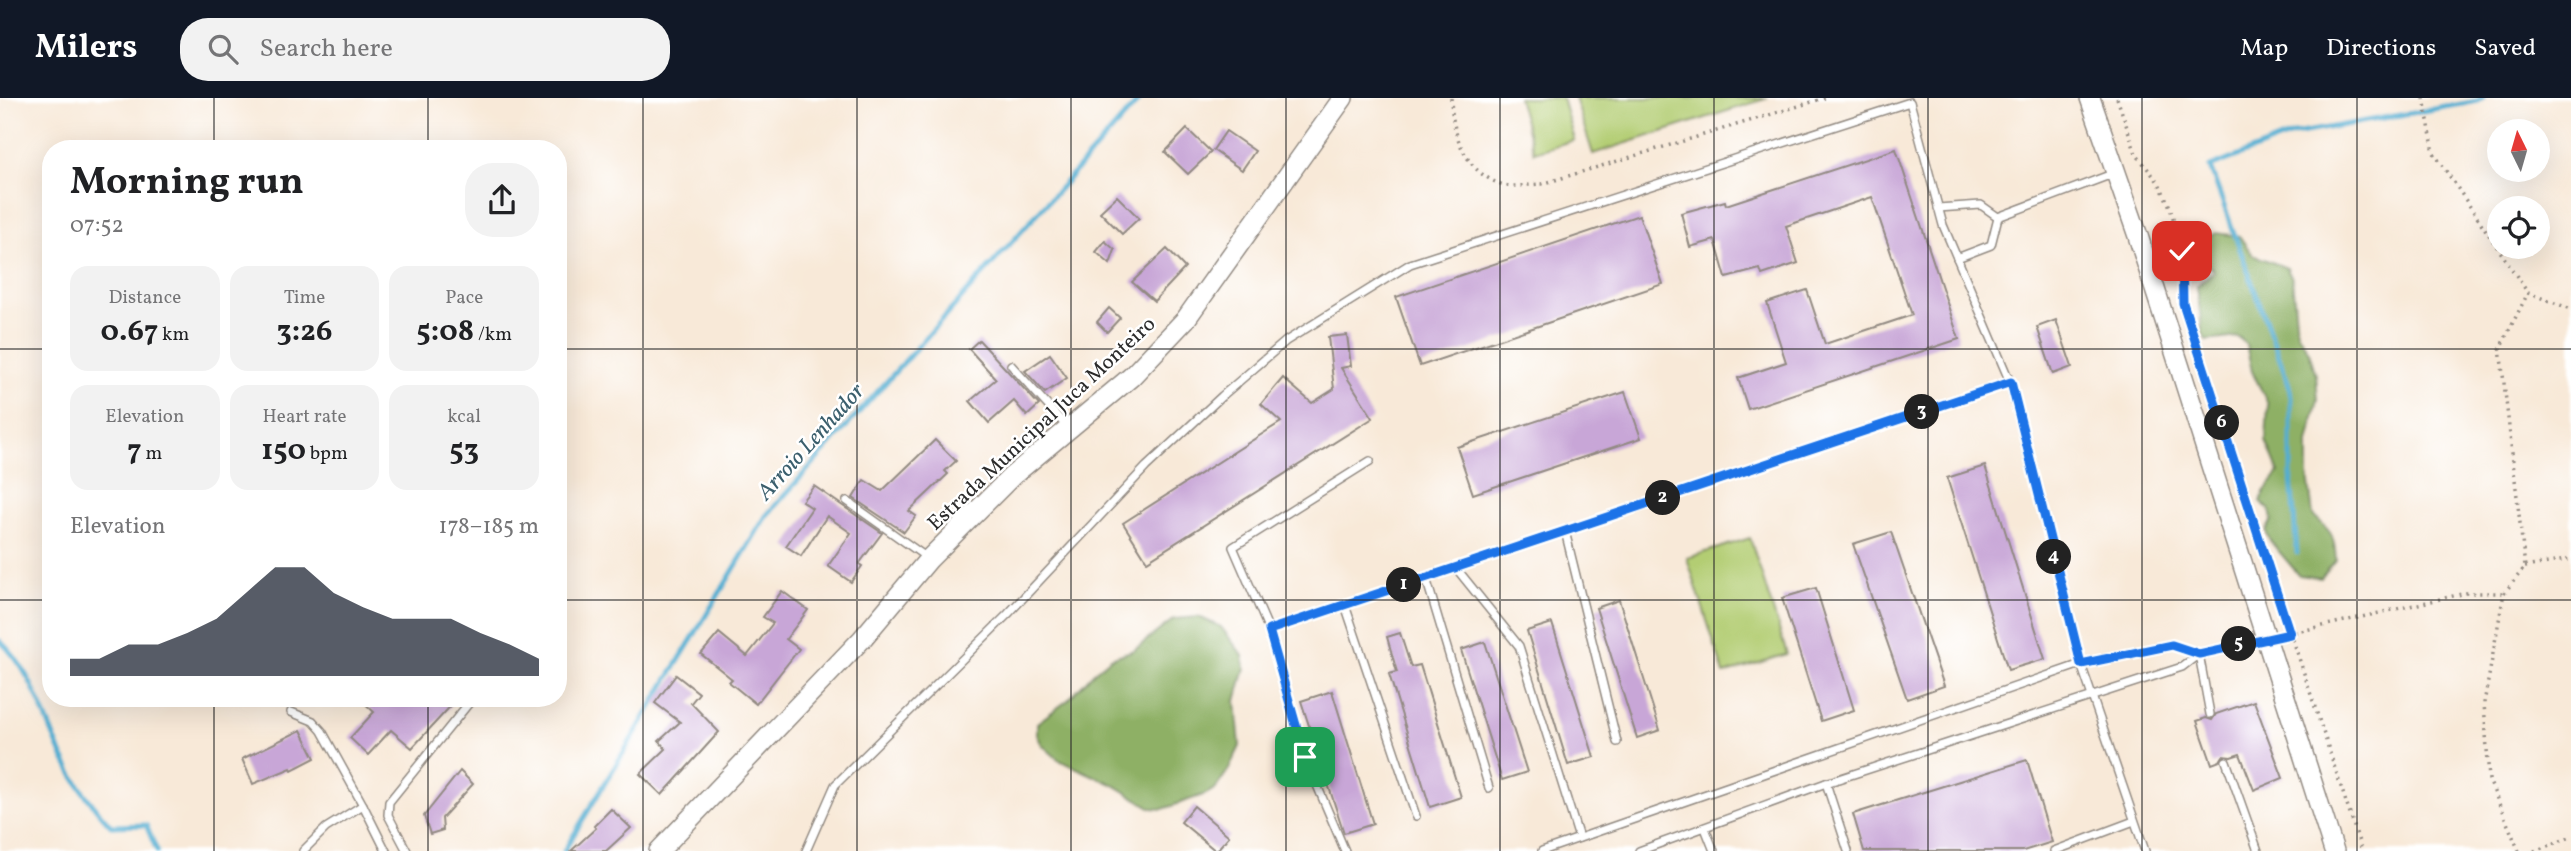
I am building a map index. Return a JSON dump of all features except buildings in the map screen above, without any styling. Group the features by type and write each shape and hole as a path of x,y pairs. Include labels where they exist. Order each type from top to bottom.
{"street":[{"name":"Estrada Municipal Juca Monteiro","path":"659,851 862,639 929,559 1012,476 1131,377 1186,319 1343,98"},
{"path":"2090,98 2142,249 2334,851"}],"lane":[{"path":"808,851 835,785 1008,614 1146,467 1286,341 1410,264 1910,102 1938,208 2011,382 2081,664 2145,851"},
{"path":"1998,217 2115,173"},
{"path":"1938,208 1981,205 1998,217"},
{"path":"1957,258 1991,245 1998,217"},
{"path":"1012,365 1068,429"},
{"path":"1269,630 2011,382"},
{"path":"1345,851 1305,757 1269,630 1233,547 1370,461"},
{"path":"847,501 929,559"},
{"path":"1565,531 1617,742"},
{"path":"1456,568 1519,646 1579,838"},
{"path":"1426,578 1489,788"},
{"path":"1345,605 1416,816"},
{"path":"1639,851 1826,783 2182,667 2199,654 2265,638"},
{"path":"1542,851 2081,664 2172,645 2199,654"},
{"path":"2199,654 2210,713"},
{"path":"407,851 388,815 389,802 466,707"},
{"path":"291,712 313,721 322,731 386,851"},
{"path":"2226,761 2258,851"},
{"path":"1826,783 1848,851"},
{"path":"303,851 326,828 363,805"},
{"path":"2054,851 2134,821"},
{"path":"1705,828 1714,851"}],"path":[{"path":"1451,98 1452,120 1461,150 1482,173 1505,186 1542,184 1825,98"},
{"path":"2117,98 2136,154 2159,183 2170,207 2182,251 2183,303 2362,851"},
{"path":"2424,98 2434,153 2528,293 2571,309"},
{"path":"2525,567 2500,348 2528,293"},
{"path":"2519,851 2489,780 2484,703 2504,593 2525,567 2571,559"},
{"path":"2265,638 2466,593 2504,593"},
{"path":"2534,851 2571,837"}],"green space":[{"path":"1518,98 1562,98 1574,140 1534,152"},
{"path":"1575,98 1768,98 1593,154"},
{"path":"2215,233 2239,236 2253,255 2287,268 2292,278 2297,332 2309,352 2316,375 2318,400 2308,443 2308,475 2313,515 2331,534 2336,560 2321,578 2299,575 2270,541 2266,531 2272,520 2270,510 2261,502 2264,492 2279,473 2266,441 2268,404 2252,371 2246,345 2239,337 2206,341 2202,331 2197,286 2214,271 2206,263 2205,239"},
{"path":"1750,538 1787,654 1724,674 1687,558"},
{"path":"1199,617 1221,627 1243,656 1245,668 1236,701 1240,746 1216,788 1163,809 1152,808 1112,784 1059,760 1042,745 1037,735 1037,723 1068,700 1111,658 1134,650 1174,619"}],"waterway":[{"name":"Arroio Lenhador","path":"564,851 766,516 1141,98"},
{"path":"2297,553 2291,477 2291,390 2210,167 2294,134 2483,98"},
{"path":"0,641 29,680 72,775 90,801 111,826 146,825 157,851"}],"route":[{"path":"1305,757 1269,630 2011,382 2081,664 2172,645 2199,654 2290,634 2183,303 2182,251"}]}
